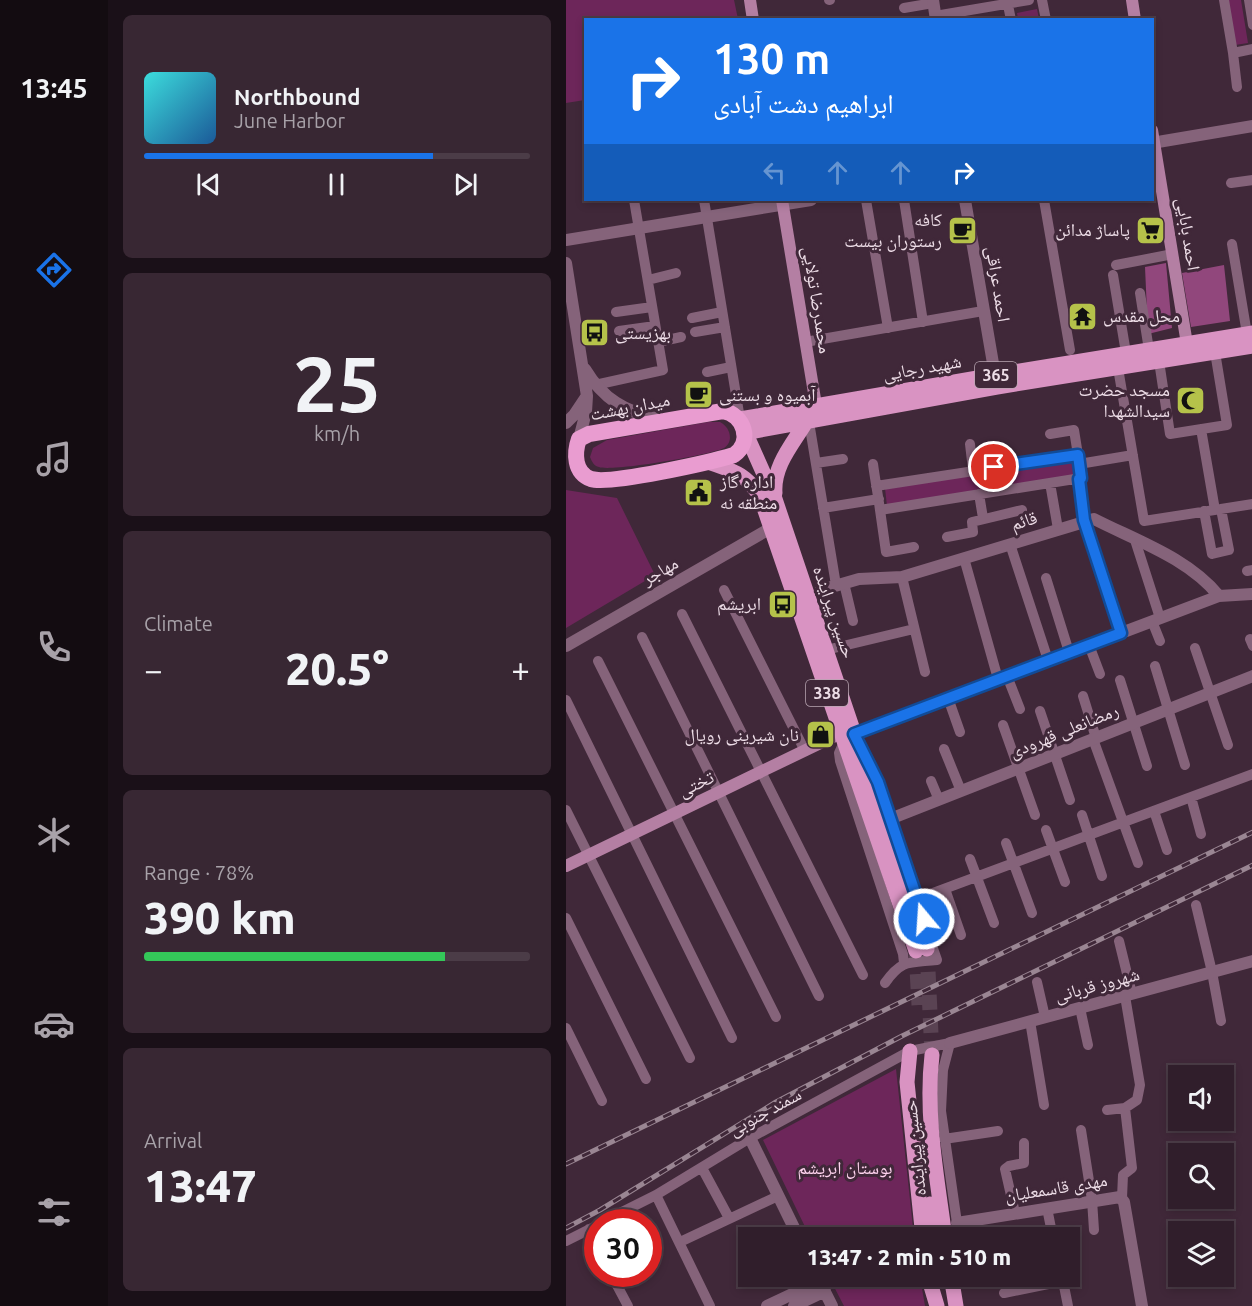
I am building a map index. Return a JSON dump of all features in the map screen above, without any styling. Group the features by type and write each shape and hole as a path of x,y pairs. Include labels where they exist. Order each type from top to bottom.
{"highway":[{"name":"میدان بهشت","path":"590,478 582,473 577,464 572,441 596,432 723,411 733,413 743,428"},
{"path":"566,453 571,462 571,468 566,476 616,479 734,455 743,445 743,428"}],"main road":[{"path":"750,0 753,18"},
{"path":"1132,0 1135,18"},
{"name":"احمد بابایی","path":"1154,144 1188,350"},
{"name":"محمدرضا تولایی","path":"783,202 816,405"},
{"name":"شهید رجایی","path":"743,428 816,405 996,381 1118,368 1154,355 1251,338"},
{"name":"شهید رجایی","path":"1188,350 1215,352 1251,338"},
{"name":"شهید رجایی","path":"743,428 808,422 1126,353 1154,355"},
{"path":"775,499 776,471 808,422"},
{"name":"حسین پیراینده","path":"743,428 775,499 826,650 846,737"},
{"path":"750,482 742,469 743,463 754,459 762,467"},
{"path":"708,462 743,475 750,482"},
{"name":"حسین پیراینده","path":"750,482 760,496 926,953"},
{"name":"تختی","path":"566,866 805,751 846,737"},
{"path":"921,1053 907,1082 922,1227"},
{"name":"حسین پیراینده","path":"921,1053 919,1083 921,1116 933,1227"},
{"name":"حسین پیراینده","path":"921,1053 929,1083 930,1116 944,1227"},
{"path":"931,1287 937,1306"},
{"path":"941,1287 944,1306"},
{"path":"953,1287 956,1306"}],"street":[{"path":"904,8 934,10 1029,0"},
{"path":"1042,0 1046,18"},
{"path":"1224,0 1237,87"},
{"path":"1248,0 1253,25"},
{"path":"1008,2 1011,18"},
{"path":"1233,52 1253,50"},
{"path":"1154,138 1253,126"},
{"path":"1231,183 1253,180"},
{"path":"595,385 663,370 634,201"},
{"path":"704,201 743,428"},
{"path":"866,201 888,327"},
{"path":"904,201 923,322"},
{"name":"احمد عراقی","path":"965,201 996,381"},
{"path":"1044,201 1070,350"},
{"path":"566,240 783,202"},
{"path":"1232,244 1251,338"},
{"path":"1126,353 1114,270 1173,254"},
{"path":"566,263 571,328 582,365 587,396 586,412 572,441"},
{"path":"648,280 676,273"},
{"path":"1140,292 1170,434 1227,425 1215,352"},
{"path":"617,312 652,306"},
{"path":"805,342 983,311"},
{"path":"692,318 722,312"},
{"path":"619,331 655,326"},
{"path":"695,333 725,327"},
{"path":"658,342 681,338"},
{"path":"582,365 595,385 612,401 642,416 663,420"},
{"path":"707,372 731,367"},
{"path":"1118,368 1144,521 1253,504"},
{"path":"566,423 587,396"},
{"path":"808,422 840,584 853,621"},
{"path":"1201,429 1214,510"},
{"path":"1050,434 1074,430 1084,520 1121,633"},
{"path":"970,444 973,471"},
{"path":"876,486 973,471 1133,455"},
{"path":"816,463 843,459"},
{"path":"873,464 886,552 914,547"},
{"path":"823,507 880,505 979,494 1079,479"},
{"path":"1050,483 1058,529"},
{"path":"979,494 983,518"},
{"path":"947,537 973,532 972,522 983,518 1022,510"},
{"path":"1084,520 1094,519 1172,557 1199,574 1219,596"},
{"name":"قائم","path":"821,590 859,579 902,577 1084,520"},
{"name":"مهاجر","path":"566,646 771,528"},
{"path":"1135,540 1160,641"},
{"path":"1010,544 1048,660"},
{"path":"964,558 1002,677 1020,709"},
{"path":"902,577 925,672"},
{"path":"1046,578 1069,652"},
{"path":"724,590 805,751"},
{"path":"904,963 840,761 839,753 846,737 1219,596 1253,594"},
{"path":"682,614 863,975"},
{"path":"826,650 914,629"},
{"path":"642,638 819,996"},
{"path":"1089,645 1100,674"},
{"path":"1195,648 1228,745"},
{"path":"598,662 776,1017"},
{"path":"1154,666 1185,765"},
{"name":"رمضانعلی قهرودی","path":"890,819 1253,676"},
{"path":"1120,680 1147,766"},
{"path":"1083,696 1094,738 1138,863"},
{"path":"948,698 960,732"},
{"path":"566,700 732,1038"},
{"path":"1040,711 1070,800"},
{"path":"1003,725 1035,815"},
{"path":"846,737 878,782 917,899 926,953 896,968 884,983"},
{"path":"944,749 961,791"},
{"path":"917,899 1253,774"},
{"path":"931,781 939,800"},
{"path":"1191,797 1201,834"},
{"path":"566,810 690,1058"},
{"path":"1154,811 1167,850"},
{"path":"1082,815 1102,876"},
{"path":"1046,830 1065,882"},
{"path":"1006,843 1032,913"},
{"path":"970,859 994,923"},
{"path":"945,889 961,935"},
{"path":"1196,905 1221,1021"},
{"path":"566,918 646,1079"},
{"path":"1107,1110 1125,1108 1137,1101 1140,1085 1119,941"},
{"name":"شهروز قربانی","path":"950,1043 1253,961"},
{"path":"1037,982 1045,1017"},
{"path":"1080,1008 1088,1045"},
{"path":"1030,1021 1044,1105"},
{"path":"566,1028 602,1101"},
{"path":"950,1043 943,1070 941,1111 957,1223"},
{"name":"سمند جنوبی","path":"628,1209 656,1195 750,1138 921,1053 950,1043"},
{"path":"1122,1198 1123,1174 1132,1168 1125,1108"},
{"path":"1081,1130 1092,1200 1094,1230"},
{"path":"944,1139 998,1131"},
{"path":"750,1138 794,1227"},
{"path":"1014,1214 1005,1169 1024,1163 1024,1143"},
{"path":"702,1168 730,1218"},
{"path":"656,1195 710,1306"},
{"path":"680,1242 778,1196"},
{"name":"مهدی قاسمعلیان","path":"957,1223 1117,1196 1122,1198 1142,1306"},
{"path":"1047,1208 1051,1227"},
{"path":"566,1240 584,1231"},
{"path":"618,1287 628,1306"},
{"path":"767,1306 812,1287"},
{"path":"794,1306 816,1287"},
{"path":"823,1287 832,1306"},
{"path":"1004,1293 1029,1287"},
{"path":"1064,1287 1068,1306"}],"green space":[{"path":"566,0 734,0 738,18 584,18 584,100 566,103"},
{"path":"1227,0 1241,0 1248,43 1235,45"},
{"path":"1037,9 1039,18 1018,18 1017,13"},
{"path":"708,422 720,422 727,429 730,439 724,448 682,458 622,467 597,466 590,457 593,448 607,440"},
{"path":"1072,460 1075,477 887,506 885,488"},
{"path":"566,490 617,498 655,575 566,628"},
{"name":"بوستان ابریشم","path":"896,1069 913,1227 805,1227 763,1140"},
{"path":"834,1287 922,1287 925,1306 844,1306"}],"shaded area":[{"path":"1166,263 1172,328 1148,334 1145,267"},
{"path":"1224,265 1230,321 1191,327 1182,273"}],"tunnel":[{"path":"927,949 932,1055"},
{"path":"916,951 919,1005"}],"railway":[{"path":"566,1164 1253,832"},
{"path":"566,1228 600,1210 776,1102 902,1036 1253,865"}],"place":[{"name":"کافه رستوران بیست","path":"963,230"},
{"name":"پاساژ مدائن","path":"1151,230"},
{"name":"محل مقدس","path":"1082,316"},
{"name":"بهزیستی","path":"594,333"},
{"name":"آبمیوه و بستنی","path":"698,395"},
{"name":"مسجد حضرت سیدالشهدا","path":"1191,400"},
{"name":"اداره گاز منطقه نه","path":"699,492"},
{"name":"ابریشم","path":"782,604"},
{"name":"نان شیرینی رویال","path":"820,735"}],"route":[{"path":"924,919 878,782 854,734 1121,633 1084,520 1078,455 994,467"}]}
